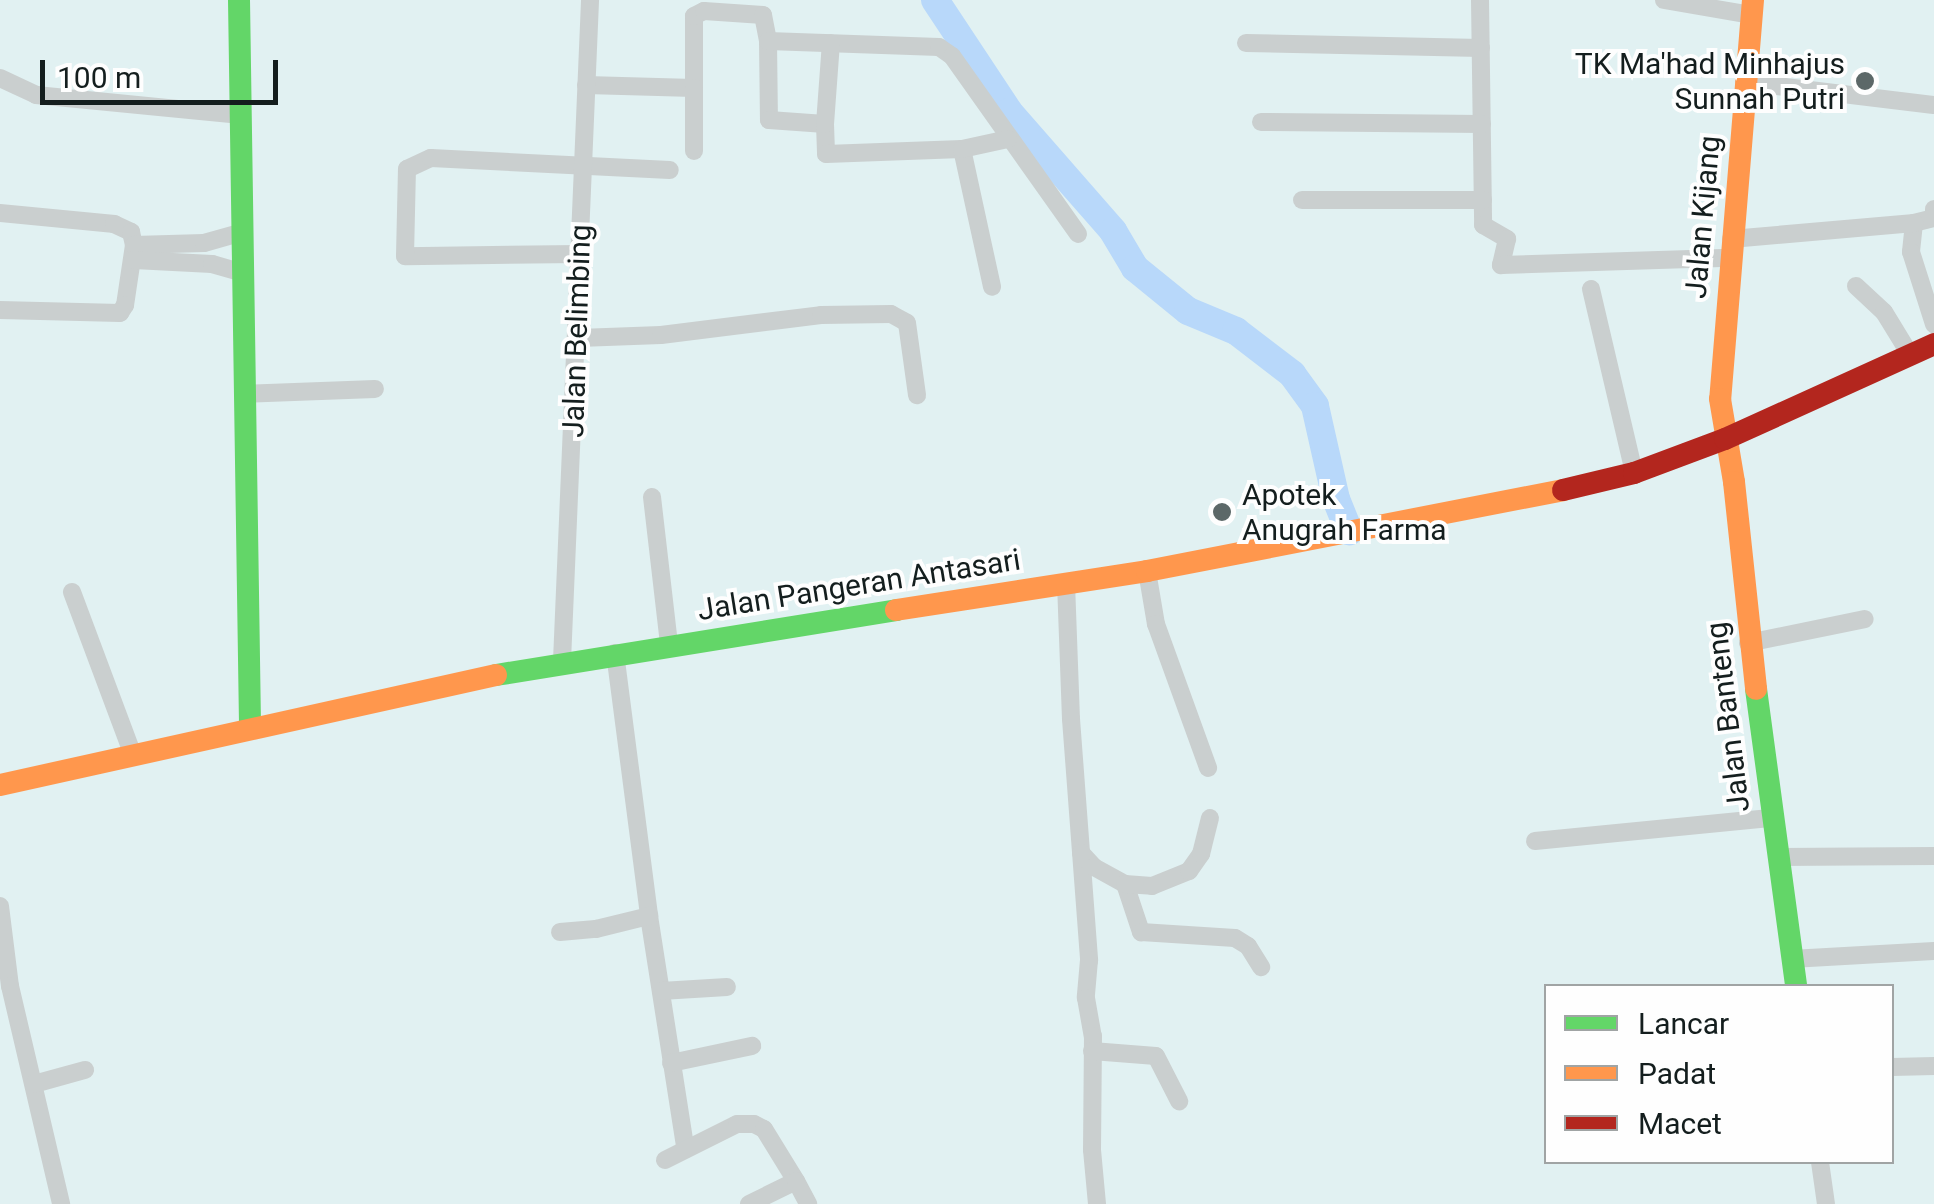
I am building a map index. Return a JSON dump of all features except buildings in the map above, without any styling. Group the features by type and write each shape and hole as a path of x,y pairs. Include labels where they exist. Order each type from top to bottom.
{"street":[{"path":"239,0 250,726"},
{"name":"Jalan Belimbing","path":"562,661 579,338 590,0"},
{"path":"1480,0 1483,225 1507,239 1501,265 1730,248 1914,223 1934,219 1934,208"},
{"path":"1664,0 1752,8"},
{"name":"Jalan Kijang","path":"1725,439 1720,399 1752,8"},
{"path":"694,151 697,12 764,15 769,128 825,124"},
{"path":"768,41 929,44 945,50 1078,234"},
{"path":"831,43 824,150 830,156 962,149 1008,139"},
{"path":"1246,44 1482,48"},
{"path":"0,78 36,94 241,116"},
{"path":"1744,82 1934,105"},
{"path":"586,85 694,88"},
{"path":"1261,122 1482,124"},
{"path":"962,149 992,287"},
{"path":"579,254 409,258 404,252 407,173 412,163 431,158 670,170"},
{"path":"1302,200 1483,200"},
{"path":"0,213 114,224 132,232 134,253 120,314 0,310"},
{"path":"1914,223 1911,252 1934,324"},
{"path":"134,253 204,243 243,232"},
{"path":"134,253 212,264 244,273"},
{"path":"1856,286 1884,312 1911,356"},
{"path":"1591,289 1634,473"},
{"path":"579,338 661,335 822,314 890,314 907,323 917,396"},
{"name":"Jalan Pangeran Antasari","path":"0,785 250,726 562,661 1147,572 1356,535 1634,473 1725,439 1934,344"},
{"path":"244,394 374,388"},
{"name":"Jalan Banteng","path":"1725,439 1734,482 1748,644 1770,818 1796,984"},
{"path":"652,497 669,644"},
{"path":"1147,572 1156,624 1208,768"},
{"path":"1066,583 1097,1204"},
{"path":"72,592 132,755"},
{"path":"1748,644 1864,619"},
{"path":"615,653 649,916 686,1146"},
{"path":"1080,852 1094,868 1125,884 1152,886 1190,871 1200,854 1210,818"},
{"path":"1535,842 1770,818"},
{"path":"1778,857 1934,856"},
{"path":"1125,884 1140,932 1235,938 1248,946 1261,967"},
{"path":"0,906 10,986 62,1204"},
{"path":"560,932 596,930 649,916"},
{"path":"1792,960 1934,951"},
{"path":"661,991 727,987"},
{"path":"671,1063 752,1046"},
{"path":"1092,1050 1156,1056 1179,1100"},
{"path":"1894,1067 1934,1066"},
{"path":"34,1084 85,1070"},
{"path":"665,1160 686,1146 737,1124 759,1125 808,1204"},
{"path":"1820,1164 1826,1204"},
{"path":"749,1204 796,1181"}],"waterway":[{"path":"935,0 1009,112 1113,231 1135,268 1188,311 1236,331 1292,374 1315,406 1336,499 1349,532"}],"traffic: fast":[{"path":"239,0 250,726"},
{"path":"496,675 896,610"},
{"path":"1756,689 1796,984"}],"traffic: slow":[{"path":"1753,0 1720,399 1734,482 1756,689"},
{"path":"896,610 1147,571 1563,490"},
{"path":"0,785 496,675"}],"traffic: jam":[{"path":"1563,490 1634,473 1725,439 1934,344"}],"place":[{"name":"TK Ma'had Minhajus Sunnah Putri","path":"1865,81"},
{"name":"Apotek Anugrah Farma","path":"1222,512"}]}
